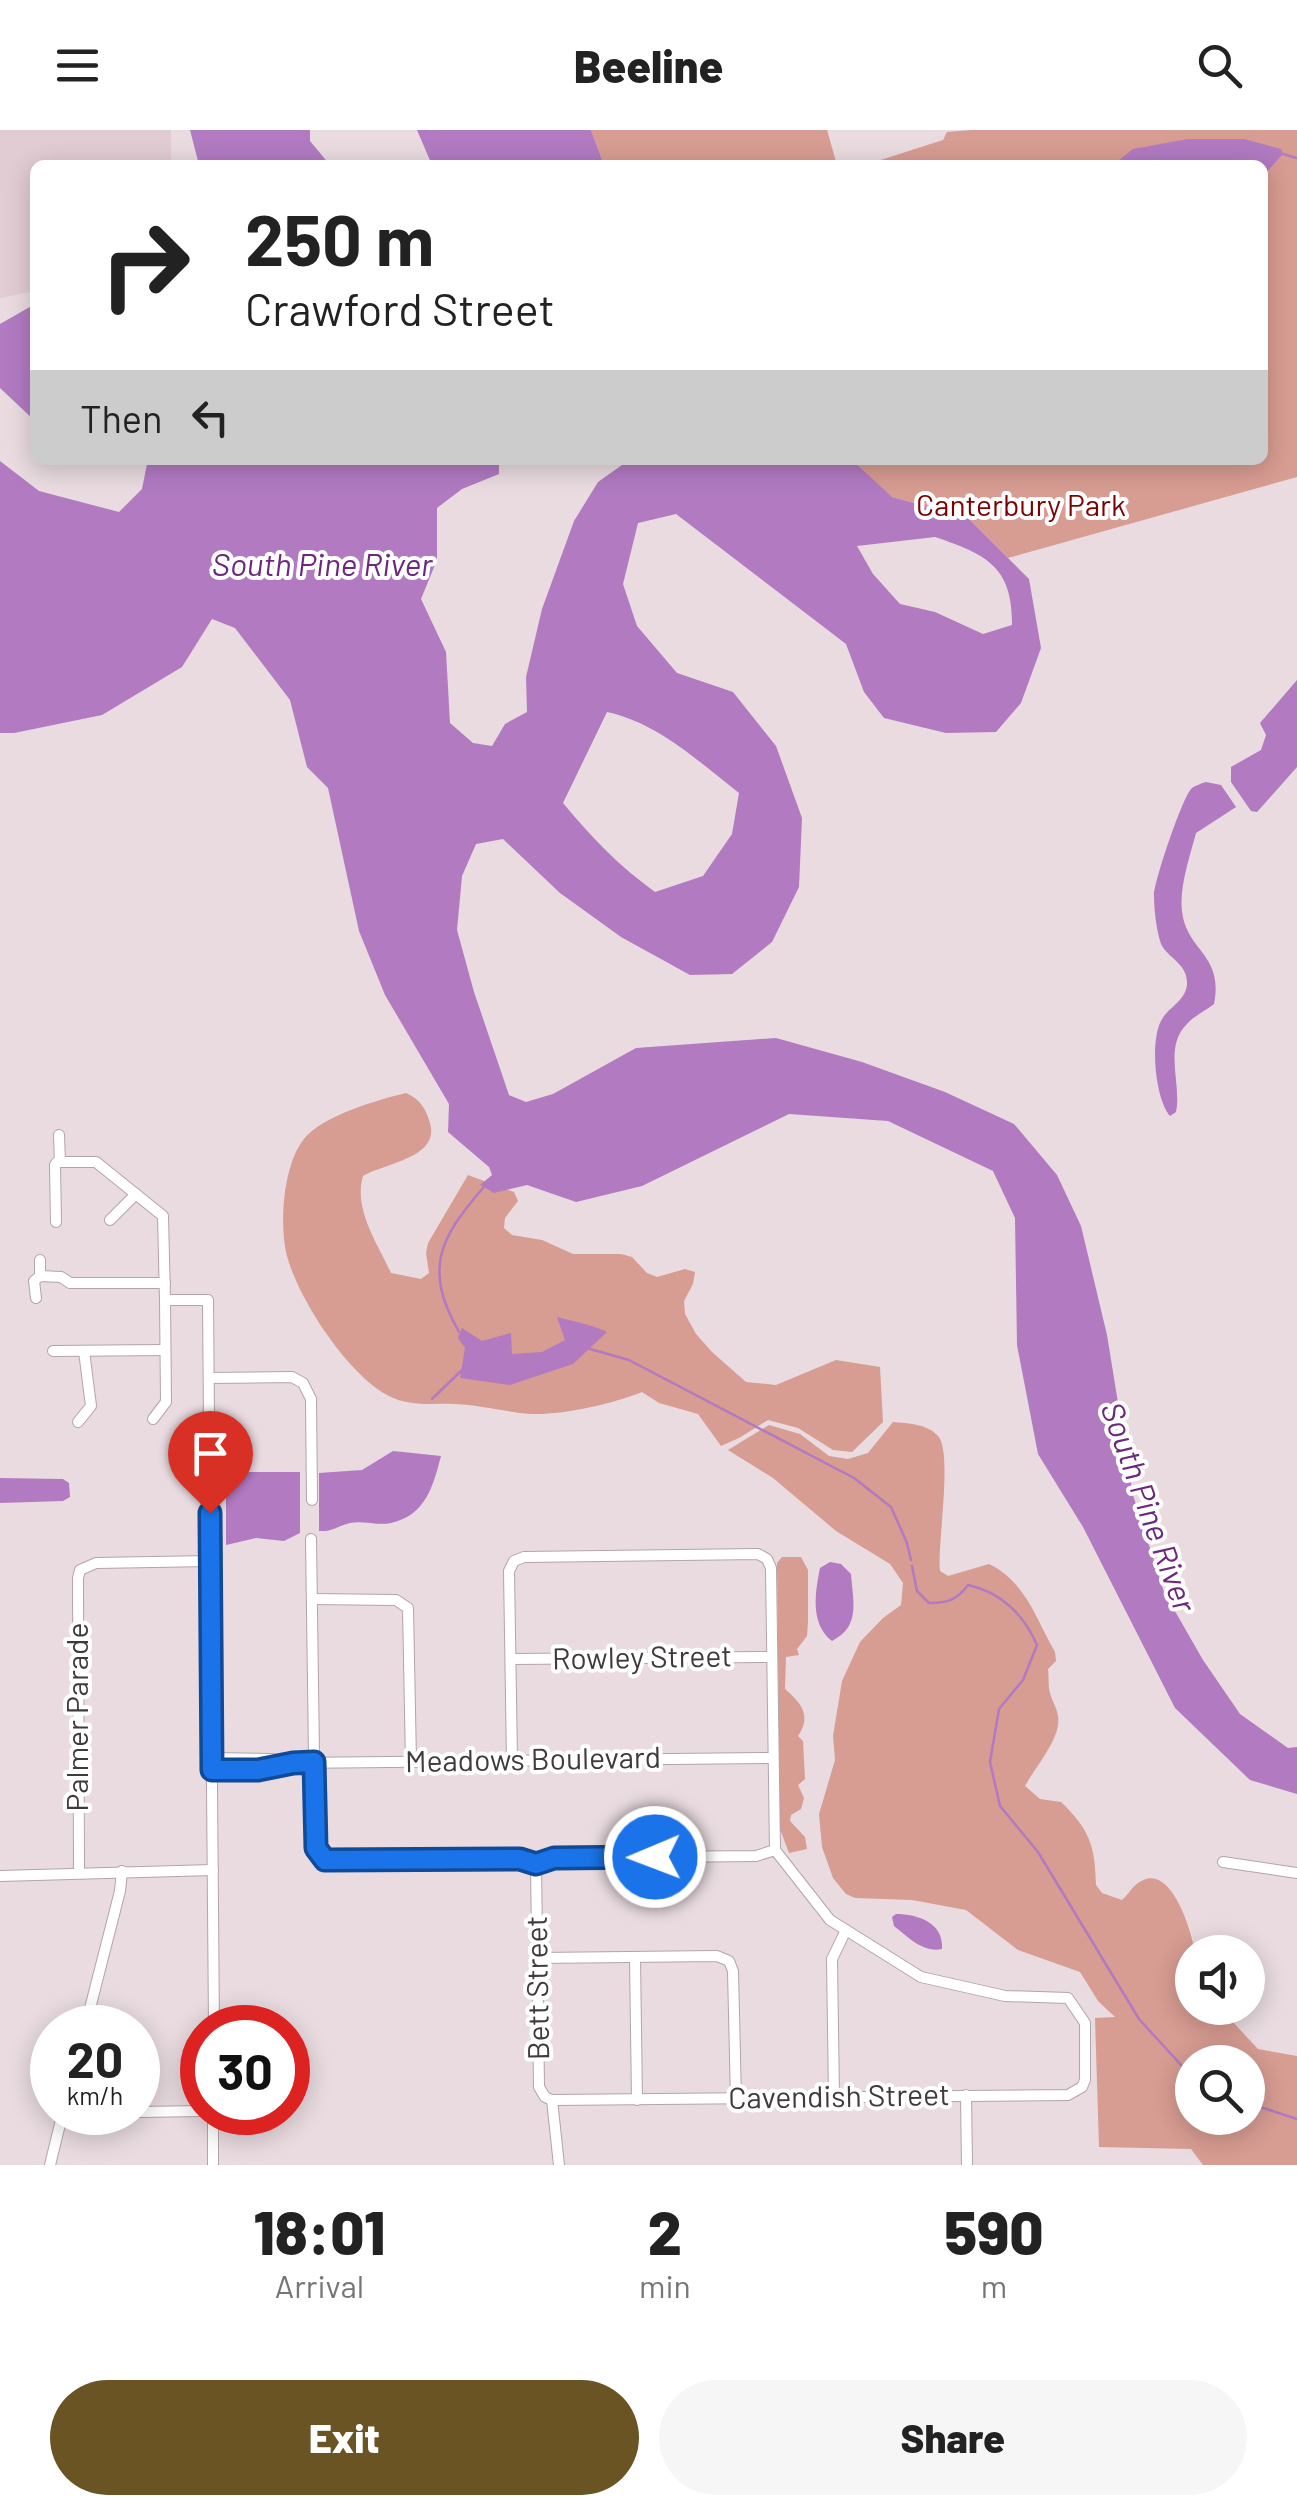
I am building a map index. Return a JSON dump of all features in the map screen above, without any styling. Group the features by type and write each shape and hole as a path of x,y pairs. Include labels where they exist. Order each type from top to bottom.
{"street":[{"path":"58,1135 60,1162"},
{"path":"56,1222 55,1165 60,1162 96,1162 163,1216 166,1402 153,1419"},
{"path":"110,1220 136,1194"},
{"path":"36,1298 34,1282 40,1276 40,1260"},
{"path":"40,1276 60,1277 70,1283 164,1283"},
{"path":"165,1300 208,1300 214,2005"},
{"path":"53,1351 166,1350"},
{"path":"78,1422 91,1406 84,1351"},
{"path":"209,1378 292,1377 304,1382 311,1399 312,1500"},
{"path":"311,1539 316,1848 325,1860 520,1859 536,1864 554,1858 756,1856 776,1850"},
{"path":"512,1760 509,1571 514,1560 758,1554 767,1559 771,1568 776,1850 825,1914 846,1930 832,1959 834,2097"},
{"name":"Palmer Parade","path":"79,1872 78,1578 86,1565 210,1561"},
{"path":"312,1600 396,1600 408,1608 411,1762"},
{"name":"Rowley Street","path":"511,1660 772,1656"},
{"name":"Meadows Boulevard","path":"212,1764 271,1759 293,1763 773,1758"},
{"path":"1224,1862 1297,1874"},
{"name":"Bett Street","path":"536,1864 539,2086 552,2100 559,2165"},
{"path":"0,1876 213,1870"},
{"path":"91,2005 122,1872"},
{"name":"Cavendish Street","path":"552,2100 1075,2093 1085,2080 1084,2023 1068,1998 1005,1996 934,1982 846,1930"},
{"path":"539,1958 717,1956 729,1961 733,1971 736,2099"},
{"path":"636,1958 637,2100"},
{"path":"966,2095 967,2165"},
{"path":"50,2165 58,2135"},
{"path":"213,2135 214,2165"}],"shaded area":[{"path":"0,130 171,130 171,160 30,160 30,292 0,298"}],"green space":[{"path":"591,130 827,130 836,160 602,160"},
{"name":"Canterbury Park","path":"1297,130 1297,477 1008,558 968,518 892,497 855,466 1268,465 1268,160 881,160 943,140 947,132"},
{"path":"406,1093 419,1101 427,1113 431,1135 427,1144 408,1158 363,1176 361,1188 368,1226 391,1273 421,1279 429,1273 428,1243 468,1175 514,1192 518,1201 505,1218 504,1228 512,1235 542,1240 573,1254 632,1257 647,1273 657,1277 685,1269 695,1272 684,1301 685,1314 712,1352 746,1382 776,1385 836,1360 880,1367 883,1422 852,1452 833,1450 798,1428 768,1420 721,1446 698,1414 659,1403 642,1392 588,1408 531,1414 405,1402 373,1386 327,1335 302,1293 287,1256 283,1212 291,1164 312,1131 351,1110"},
{"path":"893,1422 923,1427 938,1436 944,1460 940,1571 948,1576 989,1564 1002,1572 1029,1602 1055,1652 1056,1661 1048,1669 1049,1690 1057,1713 1056,1733 1025,1786 1040,1799 1061,1802 1079,1821 1089,1839 1096,1885 1102,1893 1122,1900 1149,1878 1159,1880 1176,1898 1191,1935 1175,1935 1175,2025 1236,2025 1254,2045 1175,2045 1175,2135 1265,2135 1265,2050 1297,2056 1297,2165 1203,2165 1191,2149 1099,2147 1095,2018 1115,2017 1098,2001 1080,1972 1018,1950 966,1910 912,1900 855,1898 846,1894 833,1878 822,1847 819,1814 835,1760 833,1736 842,1681 860,1642 901,1605 903,1583 890,1564 836,1531 773,1478 728,1450 769,1425 800,1434 829,1456 848,1459 868,1453"},
{"path":"782,1557 801,1557 808,1570 807,1636 797,1649 799,1655 786,1657 785,1689 800,1704 804,1716 798,1736 803,1741 805,1779 798,1785 804,1798 801,1809 791,1815 790,1821 805,1837 807,1849 789,1853 780,1829 777,1563"}],"water":[{"path":"190,130 310,130 310,141 326,160 198,160"},
{"path":"417,130 591,130 602,160 430,160"},
{"path":"1188,139 1244,139 1281,149 1283,154 1268,170 1268,160 1119,160 1133,149"},
{"path":"30,307 30,416 0,388 0,324"},
{"name":"South Pine River","path":"0,461 39,491 119,512 142,489 147,465 499,465 499,474 462,489 437,508 437,560 421,599 446,652 450,723 473,743 492,746 505,724 527,712 526,677 542,609 574,521 598,482 622,465 857,465 892,497 968,518 1029,579 1041,648 1021,703 996,732 946,733 884,718 864,692 846,644 676,514 638,523 623,584 637,626 677,673 733,692 776,746 802,818 799,887 772,942 732,974 690,975 621,937 560,893 503,839 476,844 462,876 457,930 509,1095 526,1102 553,1094 636,1048 776,1038 862,1062 945,1092 1014,1124 1057,1175 1081,1226 1107,1335 1133,1495 1164,1592 1240,1714 1288,1748 1297,1747 1297,1794 1250,1780 1175,1708 1083,1527 1038,1454 1017,1345 1015,1218 993,1171 888,1121 789,1114 642,1186 576,1202 527,1185 494,1193 480,1185 492,1175 489,1167 448,1132 449,1104 385,995 359,931 328,788 307,767 290,700 235,628 212,619 182,667 102,715 0,733","holes":["935,537 969,550 1002,576 1008,589 1012,625 983,634 935,612 900,604 873,574 857,546","607,712 626,717 693,756 739,793 732,834 703,876 655,892 606,850 563,803"]},
{"path":"1297,680 1297,767 1257,812 1251,811 1231,782 1231,767 1261,750 1266,735 1260,723"},
{"path":"1206,782 1221,785 1236,807 1196,833 1186,872 1181,902 1185,924 1209,963 1216,987 1214,1004 1187,1024 1176,1044 1177,1101 1176,1112 1170,1116 1158,1084 1156,1042 1161,1021 1184,995 1187,984 1184,970 1160,941 1154,895 1182,806 1192,788"},
{"path":"557,1317 607,1332 573,1364 510,1385 460,1378 465,1348 458,1338 462,1328 482,1341 511,1333 512,1354 542,1352 565,1340"},
{"path":"393,1451 441,1456 431,1488 420,1506 391,1523 355,1522 319,1531 319,1473 362,1470"},
{"path":"226,1472 300,1472 300,1533 284,1541 256,1538 226,1545"},
{"path":"0,1478 63,1479 69,1483 70,1497 63,1501 0,1503"},
{"path":"830,1562 841,1564 851,1574 854,1604 847,1628 832,1641 820,1626 816,1608 820,1568"},
{"path":"913,1916 934,1926 942,1949 928,1949 910,1939 894,1926 892,1917"}],"waterway":[{"path":"1283,154 1297,158"},
{"path":"459,1332 442,1291 441,1256 455,1224 483,1188"},
{"path":"590,1349 629,1360 854,1478 891,1507 911,1560"},
{"path":"432,1399 463,1369"},
{"path":"912,1566 917,1591 929,1603 951,1600 968,1585 980,1588 1010,1606 1032,1634 1037,1645 1023,1680 999,1709 990,1762 1000,1806 1038,1852 1139,2019 1175,2058"},
{"path":"1265,2109 1297,2119"}],"route":[{"path":"210,1513 212,1770 274,1769 314,1762 316,1848 325,1860 520,1859 541,1864 554,1858 655,1857"}]}
